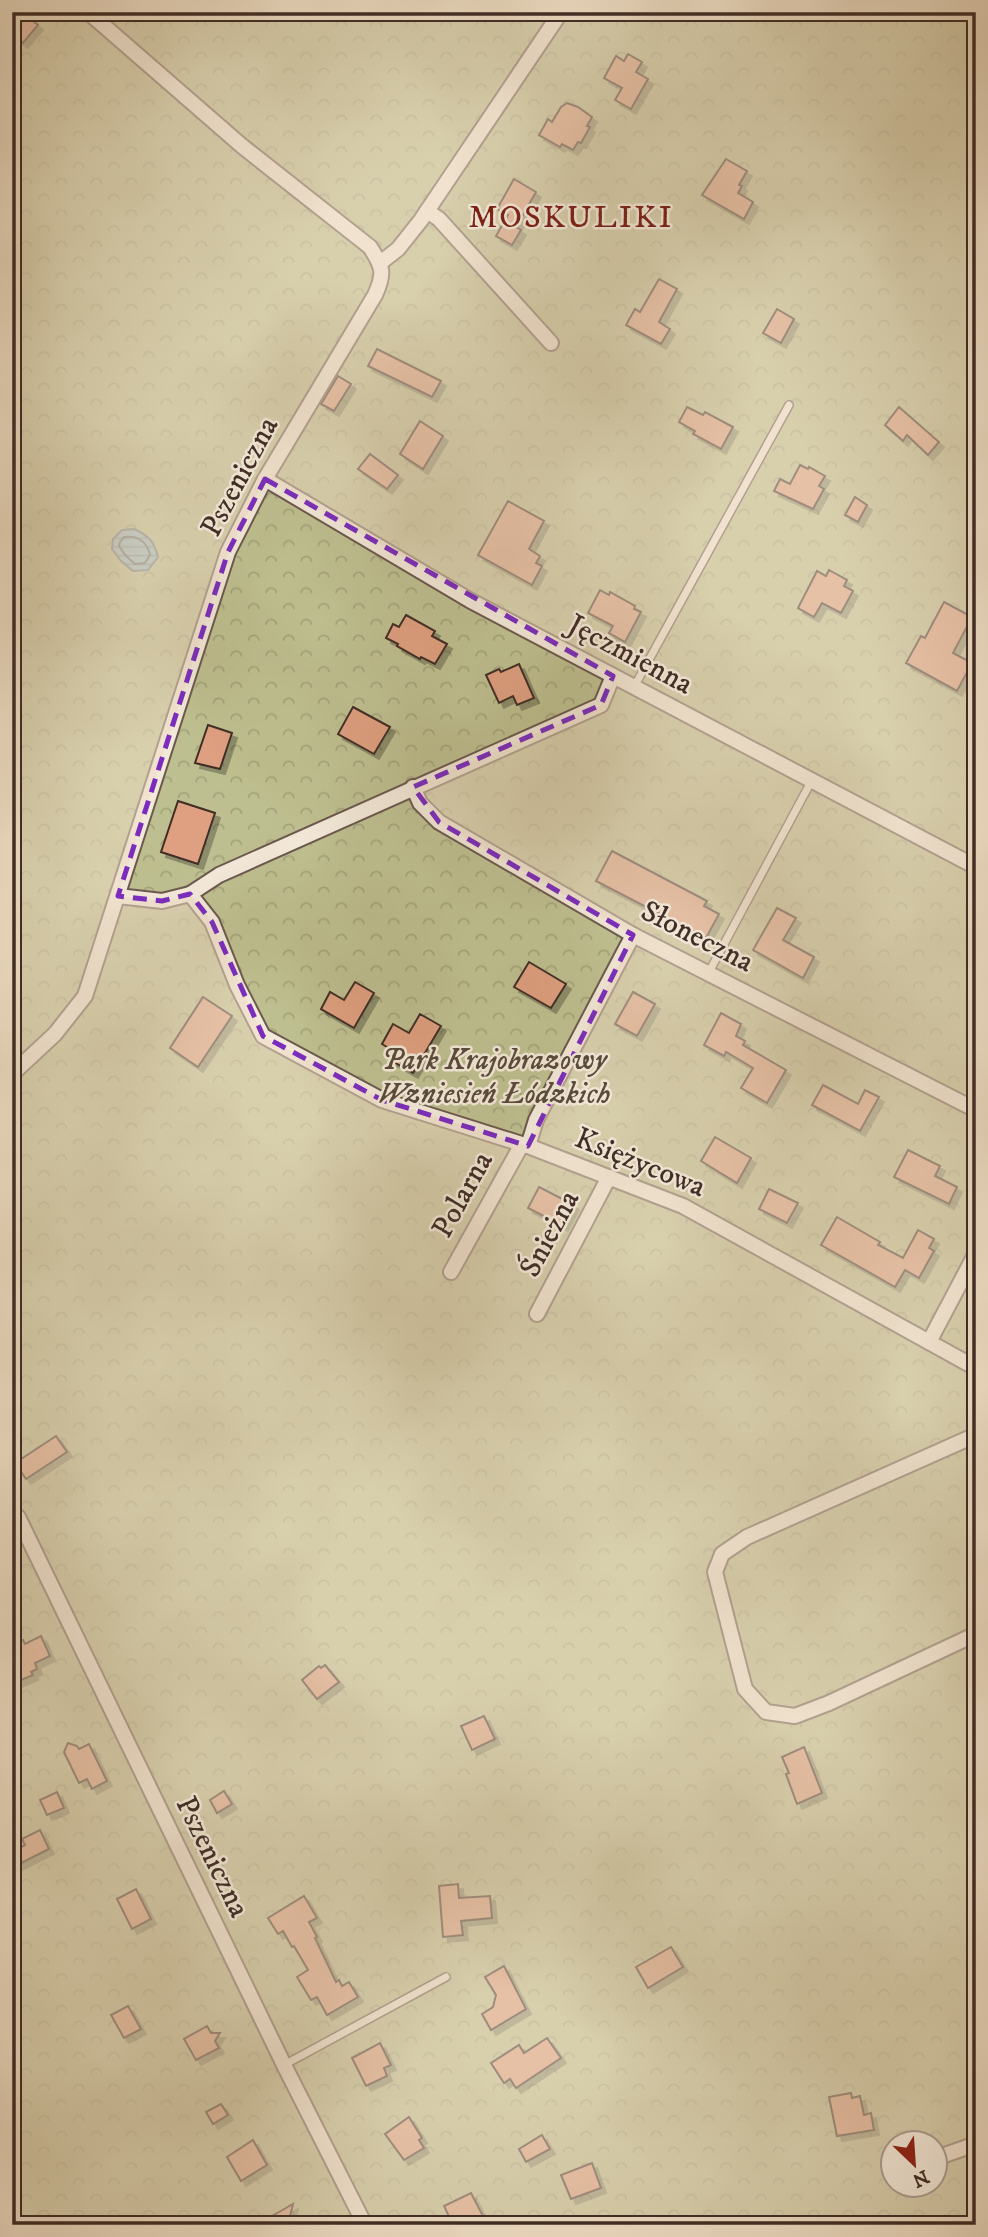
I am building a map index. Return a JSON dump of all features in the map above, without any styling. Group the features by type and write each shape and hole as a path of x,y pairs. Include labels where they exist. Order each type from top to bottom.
{"street":[{"path":"88,12 242,146 370,247 380,263 398,249 427,211 561,12"},
{"path":"427,211 439,219 551,343"},
{"name":"Pszeniczna","path":"12,1074 55,1034 85,996 228,552 265,479 375,295 382,278 380,263"},
{"name":"Jęczmienna","path":"265,479 471,601 976,867"},
{"path":"118,896 162,901 190,894 219,875 601,705 613,676"},
{"name":"Słoneczna","path":"413,787 420,803 439,822 633,934 976,1110"},
{"name":"Księżycowa","path":"190,894 212,922 237,985 263,1036 382,1100 525,1145 683,1206 976,1368"},
{"name":"Polarna","path":"451,1272 525,1145 633,934"},
{"name":"Śnieżna","path":"537,1314 609,1177"},
{"path":"929,1342 976,1253"},
{"path":"976,1435 747,1537 722,1553 715,1572 745,1689 766,1713 795,1716 829,1703 976,1634"},
{"name":"Pszeniczna","path":"12,1514 18,1517 284,2065 365,2225"},
{"path":"950,2153 976,2144"}],"lane":[{"path":"634,687 789,405"},
{"path":"709,972 812,780"},
{"path":"284,2065 446,1977"}],"highlighted area":[{"path":"265,479 613,676 601,705 413,787 439,822 633,935 528,1146 382,1100 263,1036 212,922 190,894 162,901 118,896 228,552"}],"green space":[{"name":"Park Krajobrazowy Wzniesień Łódzkich","path":"12,12 976,12 976,2225 12,2225"}],"water":[{"path":"134,529 153,543 156,551 158,557 148,570 133,571 112,549 113,539 122,530"}],"building":[{"path":"24,14 38,25 23,43 12,35 12,29"},
{"path":"628,54 642,62 636,72 648,79 631,109 615,100 622,88 604,78 616,56 624,61"},
{"path":"567,103 592,117 581,143 578,142 573,150 562,144 560,147 539,135 548,119 552,122 561,107"},
{"path":"726,159 747,171 739,185 742,186 738,193 753,202 744,219 702,195"},
{"path":"514,179 536,192 516,227 521,230 512,245 496,236 508,215 497,209"},
{"path":"659,279 677,289 659,322 670,329 661,344 626,325 635,309 640,312"},
{"path":"777,309 794,319 781,343 763,333"},
{"path":"377,349 441,381 432,397 368,366"},
{"path":"338,376 351,384 334,411 321,404"},
{"path":"687,407 703,415 705,412 733,427 721,449 693,434 695,431 679,422"},
{"path":"899,407 939,442 928,455 907,435 903,441 885,425"},
{"path":"420,421 443,436 423,469 400,454"},
{"path":"370,454 398,475 387,489 358,469"},
{"path":"800,465 825,476 819,486 824,489 813,509 774,491 780,479 790,484"},
{"path":"855,497 867,505 858,522 845,515"},
{"path":"508,501 544,521 529,549 540,556 536,563 542,566 532,585 478,555"},
{"path":"829,570 847,580 844,586 853,591 841,613 822,603 814,617 798,608 817,571 826,576"},
{"path":"600,590 609,595 610,592 641,612 625,642 609,633 613,626 588,613"},
{"path":"944,602 972,617 953,653 972,663 957,691 906,663 921,636 925,638"},
{"path":"406,615 435,631 432,636 447,644 435,664 421,657 420,659 386,638 393,624 399,627"},
{"path":"519,664 534,698 517,705 513,696 499,703 486,675"},
{"path":"353,707 390,727 374,754 338,734"},
{"path":"208,725 232,733 220,769 195,763"},
{"path":"178,801 215,813 198,864 161,852"},
{"path":"612,851 707,901 704,906 719,914 706,938 596,881"},
{"path":"777,908 796,918 783,940 814,957 803,978 753,950"},
{"path":"529,962 566,984 551,1008 514,987"},
{"path":"355,982 374,993 354,1028 321,1009 330,992 344,1000"},
{"path":"633,992 655,1004 637,1036 615,1024"},
{"path":"203,997 232,1016 198,1067 170,1048"},
{"path":"721,1013 741,1024 736,1036 745,1041 743,1045 786,1070 767,1103 741,1088 753,1068 726,1052 724,1056 704,1045"},
{"path":"420,1014 441,1026 413,1073 392,1061 397,1053 382,1044 393,1024 409,1033"},
{"path":"823,1085 858,1104 865,1090 879,1097 860,1131 812,1105"},
{"path":"715,1137 751,1158 737,1183 701,1161"},
{"path":"908,1150 940,1166 935,1176 957,1187 949,1204 894,1177"},
{"path":"539,1187 574,1205 563,1226 528,1208"},
{"path":"769,1189 798,1203 787,1223 759,1209"},
{"path":"837,1217 880,1242 878,1245 903,1258 918,1230 934,1239 929,1248 934,1251 919,1278 905,1270 895,1287 821,1245"},
{"path":"56,1436 67,1452 26,1479 15,1463"},
{"path":"41,1636 50,1656 35,1663 37,1669 31,1672 33,1675 12,1684 12,1645 23,1640 25,1644"},
{"path":"325,1665 339,1682 317,1699 302,1680 319,1666 321,1668"},
{"path":"484,1716 495,1739 472,1750 461,1726"},
{"path":"68,1743 79,1749 89,1744 107,1781 92,1789 87,1779 79,1783 64,1752"},
{"path":"804,1747 822,1793 797,1804 782,1757"},
{"path":"224,1791 232,1804 217,1813 210,1800"},
{"path":"57,1792 64,1808 47,1815 40,1800"},
{"path":"40,1830 49,1849 17,1865 12,1852 25,1845 22,1839"},
{"path":"458,1884 459,1898 490,1896 492,1918 461,1921 463,1935 443,1937 439,1886"},
{"path":"136,1889 151,1919 132,1929 117,1899"},
{"path":"304,1896 317,1918 309,1922 336,1982 339,1980 342,1986 349,1982 358,1997 327,2015 317,1997 311,2000 297,1977 308,1970 294,1946 292,1947 283,1931 278,1934 268,1918"},
{"path":"671,1947 683,1967 648,1988 636,1967"},
{"path":"504,1966 526,2009 491,2030 482,2014 493,2007 496,1995 485,1977"},
{"path":"128,2006 141,2029 124,2038 111,2015"},
{"path":"207,2026 211,2033 220,2033 215,2041 219,2048 196,2060 184,2039"},
{"path":"547,2038 561,2058 516,2088 510,2079 504,2083 491,2063 519,2045 524,2053"},
{"path":"380,2043 391,2065 384,2068 387,2076 366,2086 352,2058"},
{"path":"851,2093 852,2098 860,2096 864,2115 871,2113 874,2130 837,2136 829,2097"},
{"path":"221,2104 228,2115 213,2124 206,2112"},
{"path":"409,2117 422,2138 419,2140 424,2148 404,2160 385,2134"},
{"path":"542,2135 550,2149 526,2162 519,2149"},
{"path":"253,2140 267,2165 241,2181 227,2157"},
{"path":"592,2163 601,2188 571,2199 561,2175"},
{"path":"471,2193 484,2218 470,2225 453,2225 444,2206"},
{"path":"293,2204 288,2225 256,2225 279,2212"}],"district":[{"name":"MOSKULIKI","path":"571,218"}]}
